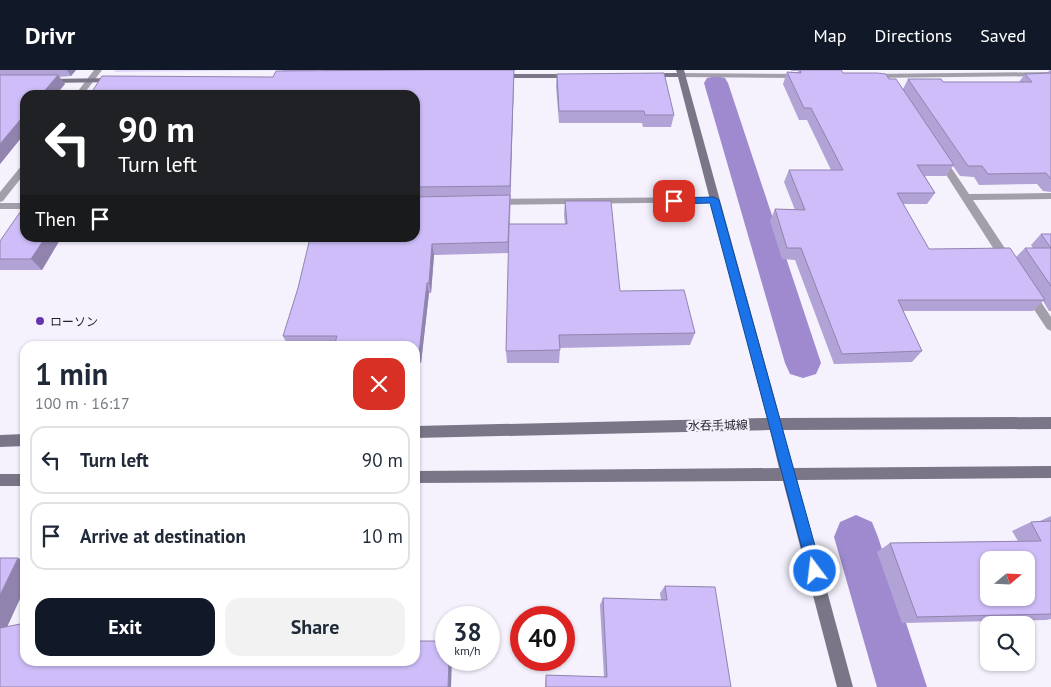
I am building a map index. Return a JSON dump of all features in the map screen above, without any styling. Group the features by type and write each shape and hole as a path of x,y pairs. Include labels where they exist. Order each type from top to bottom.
{"main road":[{"path":"642,75 680,73 776,424 845,687"},
{"path":"485,76 583,76"},
{"path":"36,81 120,80"},
{"name":"水呑手城線","path":"420,432 776,424 1051,423"},
{"path":"0,441 20,440"},
{"path":"420,478 1051,472"},
{"path":"0,480 20,480"}],"street":[{"path":"83,90 98,70"},
{"path":"680,73 809,76"},
{"path":"858,76 889,79 1051,74"},
{"path":"933,148 1013,270"},
{"path":"0,200 20,173"},
{"path":"964,196 1051,196"},
{"path":"485,202 714,200"},
{"path":"0,206 20,206"},
{"path":"1024,286 1051,326"}],"shaded area":[{"path":"116,70 309,70 114,72"}],"building":[{"path":"514,70 510,186 420,187 420,90 93,90 102,76 273,77 276,71"},
{"path":"800,70 841,70 843,73 877,73 886,74 889,79 896,79 954,165 917,165 935,193 897,193 929,249 1010,248 1045,300 898,300 922,351 842,354 801,248 787,248 775,209 805,210 789,170 843,170 811,108 804,108 787,72 801,73"},
{"path":"664,73 674,115 645,115 644,111 559,111 557,74"},
{"path":"1051,73 1051,179 1046,173 988,174 982,166 968,166 908,79 941,79 943,82 1032,82 1025,74"},
{"path":"0,75 58,75 45,90 20,90 20,120 0,144"},
{"path":"510,195 508,242 432,244 429,283 427,283 420,344 420,341 336,341 337,336 283,336 298,288 309,242 420,242 420,197"},
{"path":"565,201 611,201 620,291 684,290 695,333 559,335 560,350 506,351 509,224 567,224"},
{"path":"20,212 20,242 42,242 31,259 0,259 0,241"},
{"path":"1041,234 1051,234 1051,248"},
{"path":"1025,248 1051,248 1051,286"},
{"path":"1051,521 1051,614 917,617 890,543 1041,541 1031,522"},
{"path":"0,558 18,558 0,595"},
{"path":"665,586 715,587 731,687 546,687 546,675 607,677 603,598 667,600"},
{"path":"20,624 20,666 420,666 420,641 435,641 435,671 449,671 448,687 0,687 0,628"}],"waterway":[{"path":"716,83 803,363"},
{"path":"856,537 902,687"}],"place":[{"name":"ローソン","path":"40,321"}],"route":[{"path":"674,201 714,200 815,571"}]}
